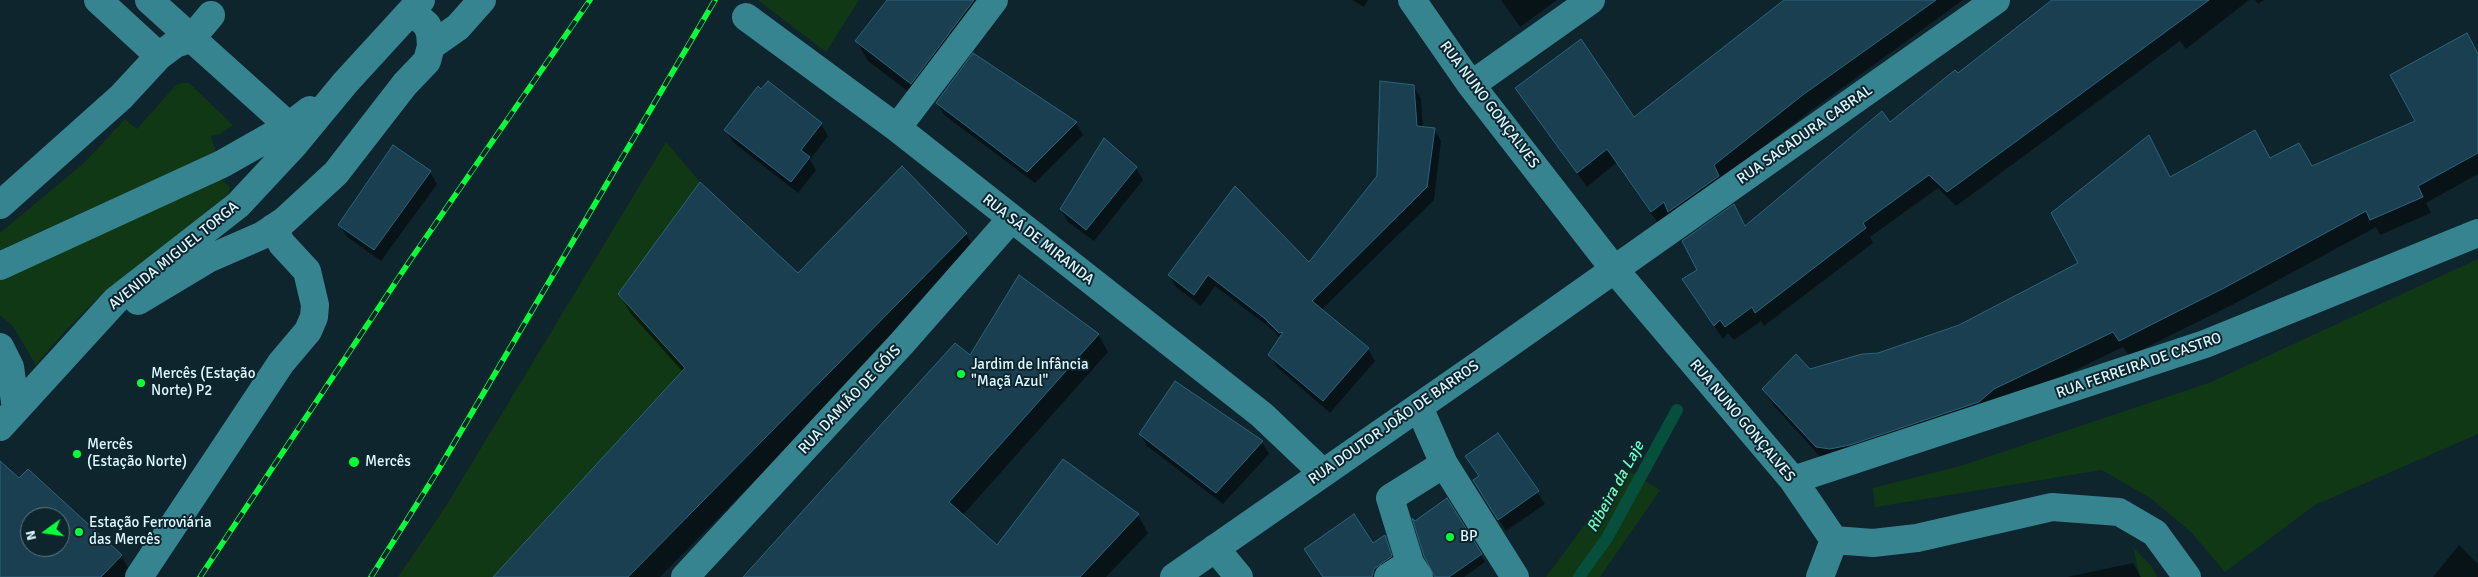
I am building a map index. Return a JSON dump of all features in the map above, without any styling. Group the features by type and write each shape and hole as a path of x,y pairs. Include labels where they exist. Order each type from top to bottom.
{"street":[{"path":"98,0 159,56"},
{"path":"149,0 289,126"},
{"path":"431,46 458,27 482,0"},
{"path":"897,128 994,0"},
{"name":"RUA NUNO GONÇALVES","path":"1412,0 1471,85 1614,270 1793,480 1834,540"},
{"path":"1471,85 1591,0"},
{"name":"RUA SACADURA CABRAL","path":"1614,270 1996,0"},
{"path":"90,330 208,260 263,235 308,200 336,173 405,84 427,61 431,46 427,26 416,6"},
{"name":"AVENIDA MIGUEL TORGA","path":"8,418 116,300 238,205 294,146 345,83 416,6"},
{"path":"0,205 121,97 159,56 175,44 191,38 211,15"},
{"name":"RUA SÁ DE MIRANDA","path":"746,17 897,128 1262,415 1323,473"},
{"name":"AVENIDA MIGUEL TORGA","path":"0,266 222,164 289,126 345,83"},
{"name":"RUA DAMIÃO DE GÓIS","path":"685,577 902,343 1011,219"},
{"path":"139,577 282,363 308,331 314,317 314,296 307,271 282,244 273,228"},
{"name":"RUA FERREIRA DE CASTRO","path":"1793,480 2205,344 2478,233"},
{"name":"RUA DOUTOR JOÃO DE BARROS","path":"1174,577 1614,270"},
{"path":"0,347 10,368 8,418"},
{"path":"1419,407 1444,464 1515,577"},
{"path":"1406,572 1390,498 1444,464"},
{"path":"1820,577 1834,540 1873,543 1917,538 2052,507 2118,512 2155,533 2187,577"},
{"path":"1215,548 1239,577"}],"green space":[{"path":"758,0 859,0 826,52"},
{"path":"189,83 233,125 220,134 211,136 216,152 0,250 0,233 84,163 125,119 137,129 176,85"},
{"path":"666,142 700,182 618,294 685,368 493,577 398,577 446,506"},
{"path":"219,178 230,187 229,195 105,291 64,332 36,365 13,326 0,315 0,278"},
{"path":"2478,259 2478,434 2315,505 2225,572 2192,533 2152,499 2102,470 1875,507 1873,488 1964,465 2209,383"},
{"path":"1626,469 1660,490 1600,577 1546,577"},
{"path":"2133,547 2152,567 2157,577 2140,577"}],"building":[{"path":"887,0 974,0 911,84 855,41"},
{"path":"1784,0 1936,0 1804,94 1714,165 1719,176 1668,212 1664,202 1651,212 1607,149 1577,173 1515,88 1581,39 1634,117"},
{"path":"2052,0 2209,0 1947,192 1929,175 1863,223 1866,228 1755,313 1752,307 1725,327 1720,320 1714,326 1682,279 1697,270 1682,241 1734,204 1745,226 1882,111 1890,122 1955,70 1958,73"},
{"path":"2467,33 2478,54 2478,153 2418,186 2423,197 2370,220 2366,211 2224,288 2119,341 2113,332 1994,389 1979,402 1850,445 1830,449 1816,447 1762,389 1796,354 1810,369 1862,354 1878,353 1959,325 2078,263 2051,213 2149,135 2170,177 2255,130 2270,158 2299,143 2312,166 2415,121 2390,75"},
{"path":"973,53 1077,122 1027,172 936,103"},
{"path":"768,81 822,123 801,150 810,157 791,182 724,130 758,86 761,89"},
{"path":"1380,81 1414,85 1417,126 1435,128 1427,187 1312,301 1369,348 1323,401 1268,355 1283,332 1279,333 1264,318 1208,275 1194,295 1168,275 1235,186 1309,262 1377,176"},
{"path":"1104,138 1137,167 1086,230 1060,209"},
{"path":"393,145 431,171 374,250 338,225"},
{"path":"902,166 967,233 628,577 493,577 685,368 618,294 700,182 798,273"},
{"path":"1019,275 1099,334 949,502 997,545 1063,459 1139,514 1080,577 743,577 955,343 970,355"},
{"path":"1175,381 1263,441 1216,493 1139,434"},
{"path":"1498,433 1539,491 1498,520 1473,480 1479,476 1465,456"},
{"name":"Estação Ferroviária das Mercês","path":"0,461 19,478 28,469 70,507 20,507 20,557 70,557 70,507 122,555 101,577 0,577"},
{"name":"BP","path":"1447,498 1482,554 1449,577 1435,577 1424,556 1412,518 1415,521"},
{"path":"1354,514 1373,543 1385,535 1392,556 1374,569 1372,577 1323,577 1304,549"}],"waterway":[{"name":"Ribeira da Laje","path":"1579,577 1607,538 1677,410"}],"railway":[{"path":"200,577 409,262 590,0"},
{"path":"371,577 437,472 715,0"}],"place":[{"name":"Jardim de Infância \"Maçã Azul\"","path":"961,374"},
{"name":"Mercês (Estação Norte) P2","path":"141,383"},
{"name":"Mercês (Estação Norte)","path":"77,454"},
{"name":"Mercês","path":"354,462"},
{"name":"Estação Ferroviária das Mercês","path":"79,532"},
{"name":"BP","path":"1450,537"}]}
